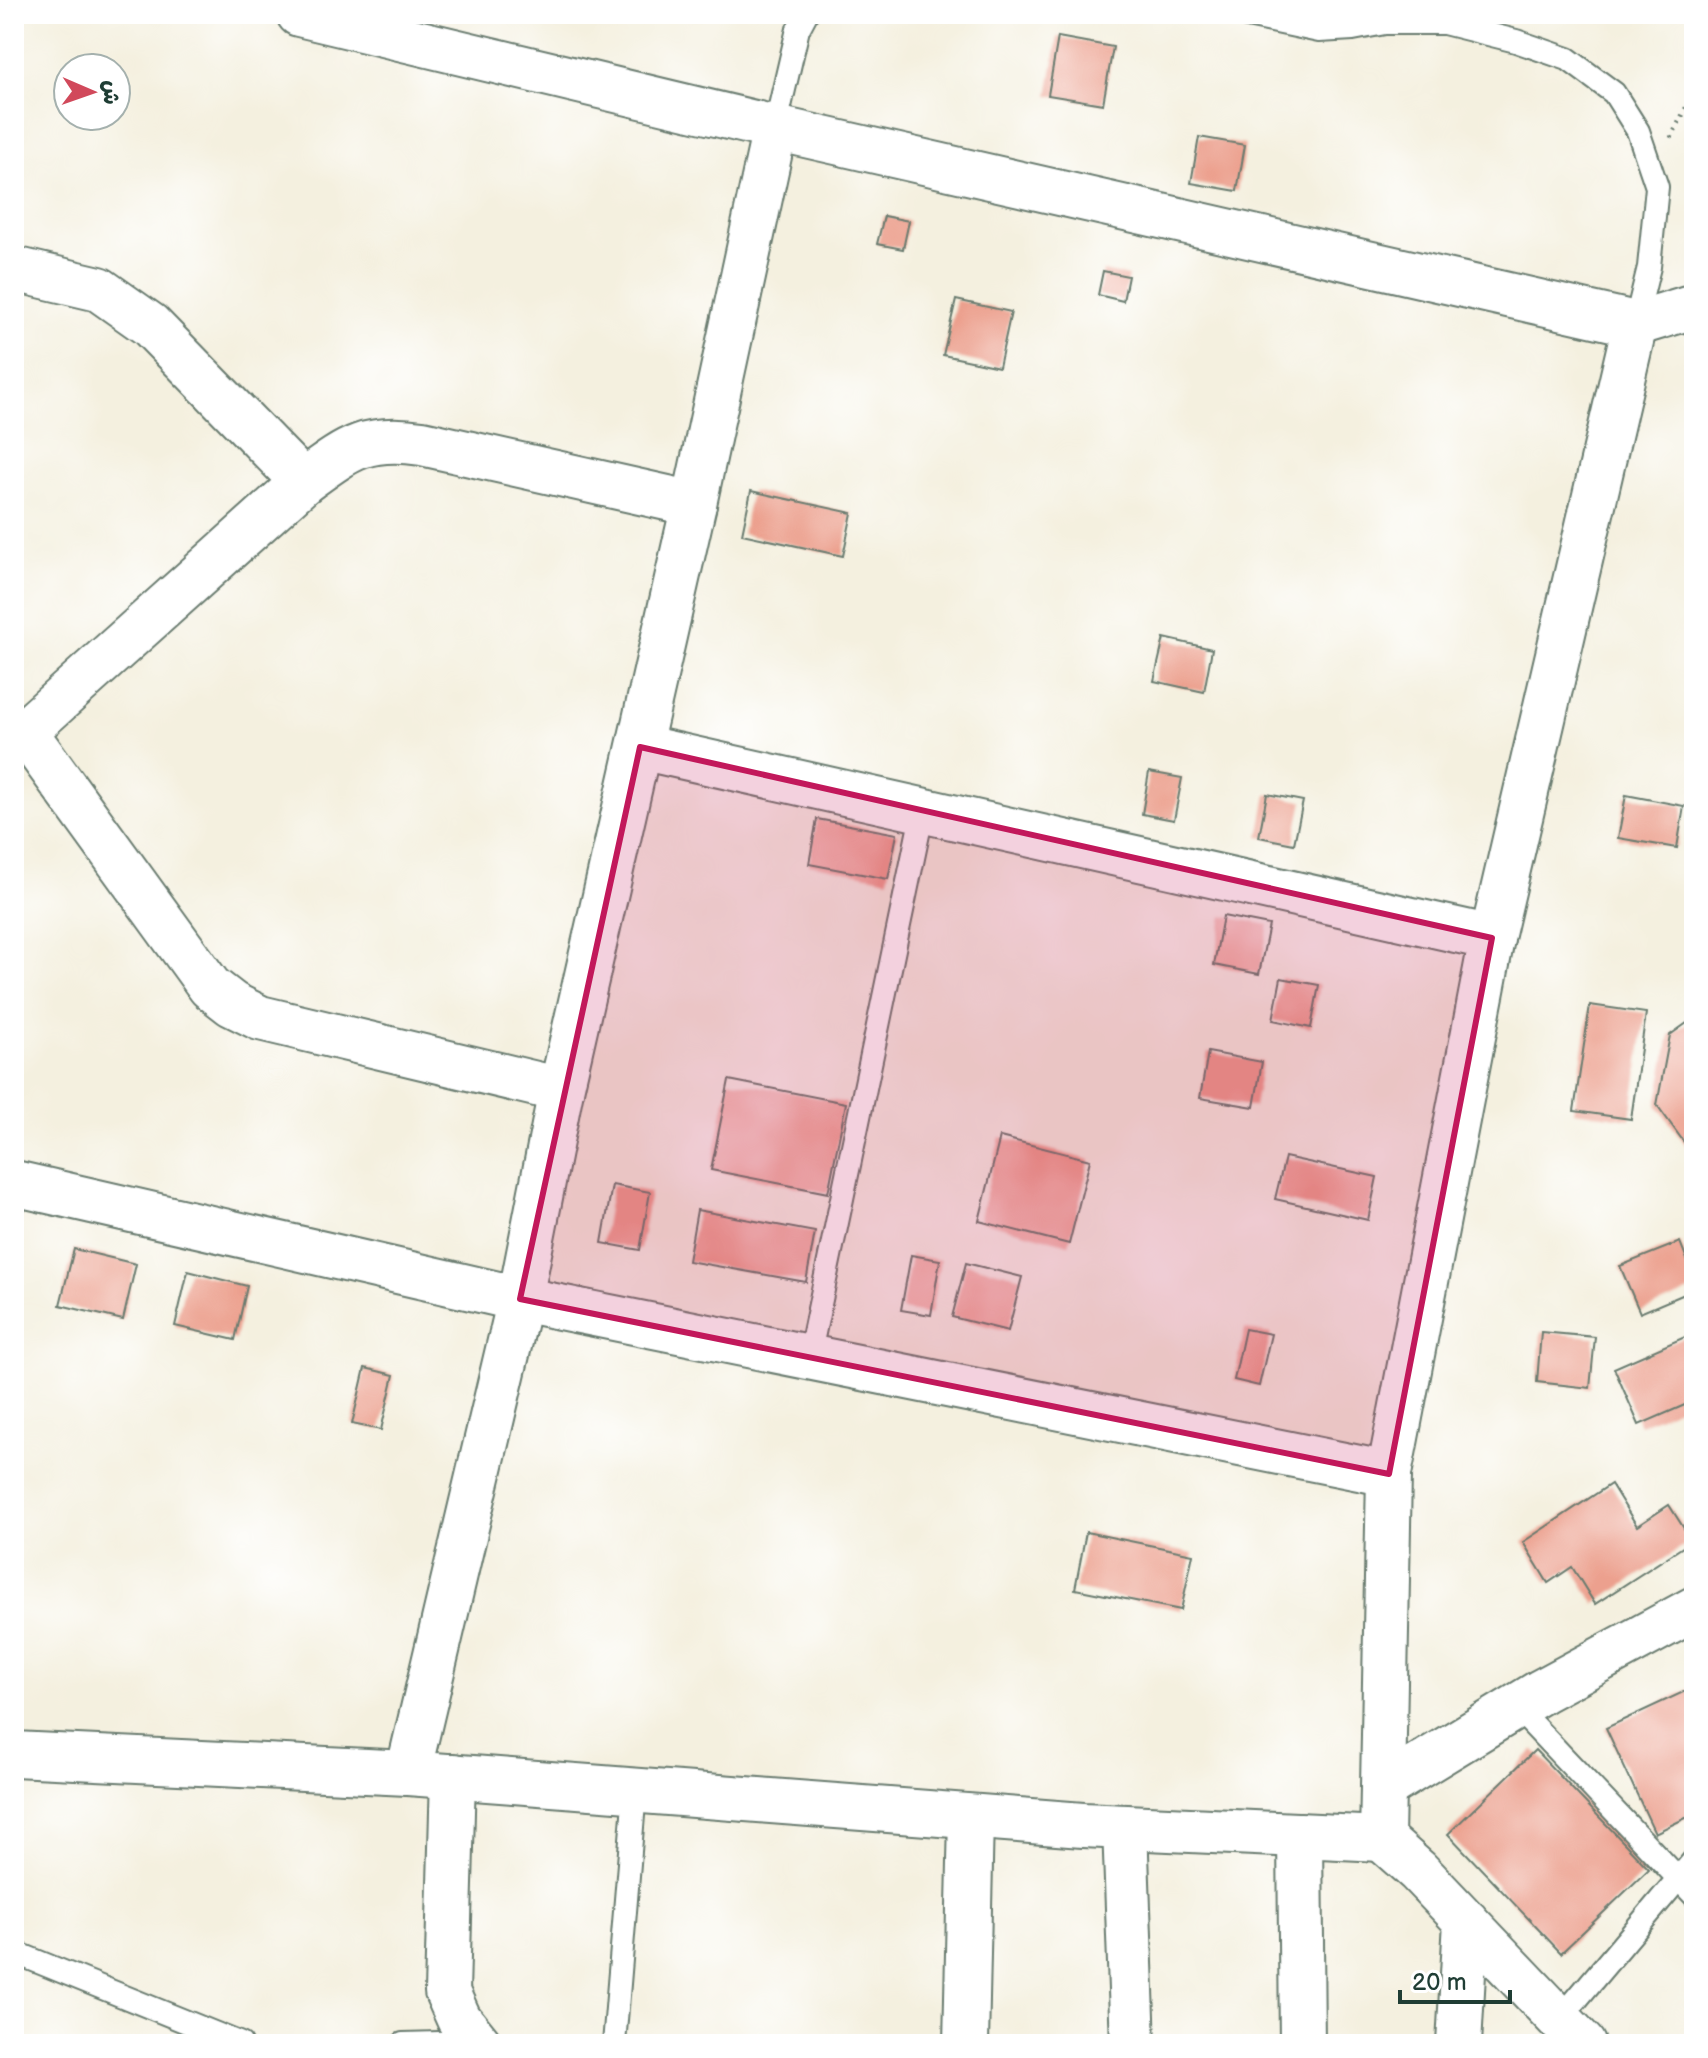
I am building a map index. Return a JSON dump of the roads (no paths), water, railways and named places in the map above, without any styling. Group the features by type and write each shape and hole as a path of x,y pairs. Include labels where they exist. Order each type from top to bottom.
{"street":[{"path":"299,14 775,128 1635,324 1694,306"},
{"path":"408,1773 520,1299 561,1090 640,747 775,128"},
{"path":"14,269 99,289 130,308 303,482"},
{"path":"1382,1839 1389,1474 1492,938 1635,324"},
{"path":"561,1090 260,1018 232,1004 210,987 19,737 303,482 335,459 371,441 399,439 694,504"},
{"path":"640,747 1492,938"},
{"path":"14,1183 520,1299 1389,1474"},
{"path":"1383,1788 1515,1706 1694,1609"},
{"path":"14,1754 408,1773 971,1817 1382,1839 1418,1871 1572,2032"},
{"path":"453,1776 447,1992 459,2019 478,2043"},
{"path":"966,2044 971,1817"},
{"path":"1125,1827 1133,2044"},
{"path":"1300,1835 1302,2044"},
{"path":"1459,2044 1466,1921"}],"lane":[{"path":"775,128 798,29 806,14"},
{"path":"1238,14 1319,31 1385,23 1444,23 1516,41 1568,59 1614,93 1638,131 1657,187 1649,267 1635,324"},
{"path":"809,1357 923,810"},
{"path":"1515,1706 1686,1887"},
{"path":"614,2044 635,1791"},
{"path":"1572,2032 1686,1887 1694,1860"},
{"path":"14,1952 241,2044"},
{"path":"403,2044 478,2043"}]}
